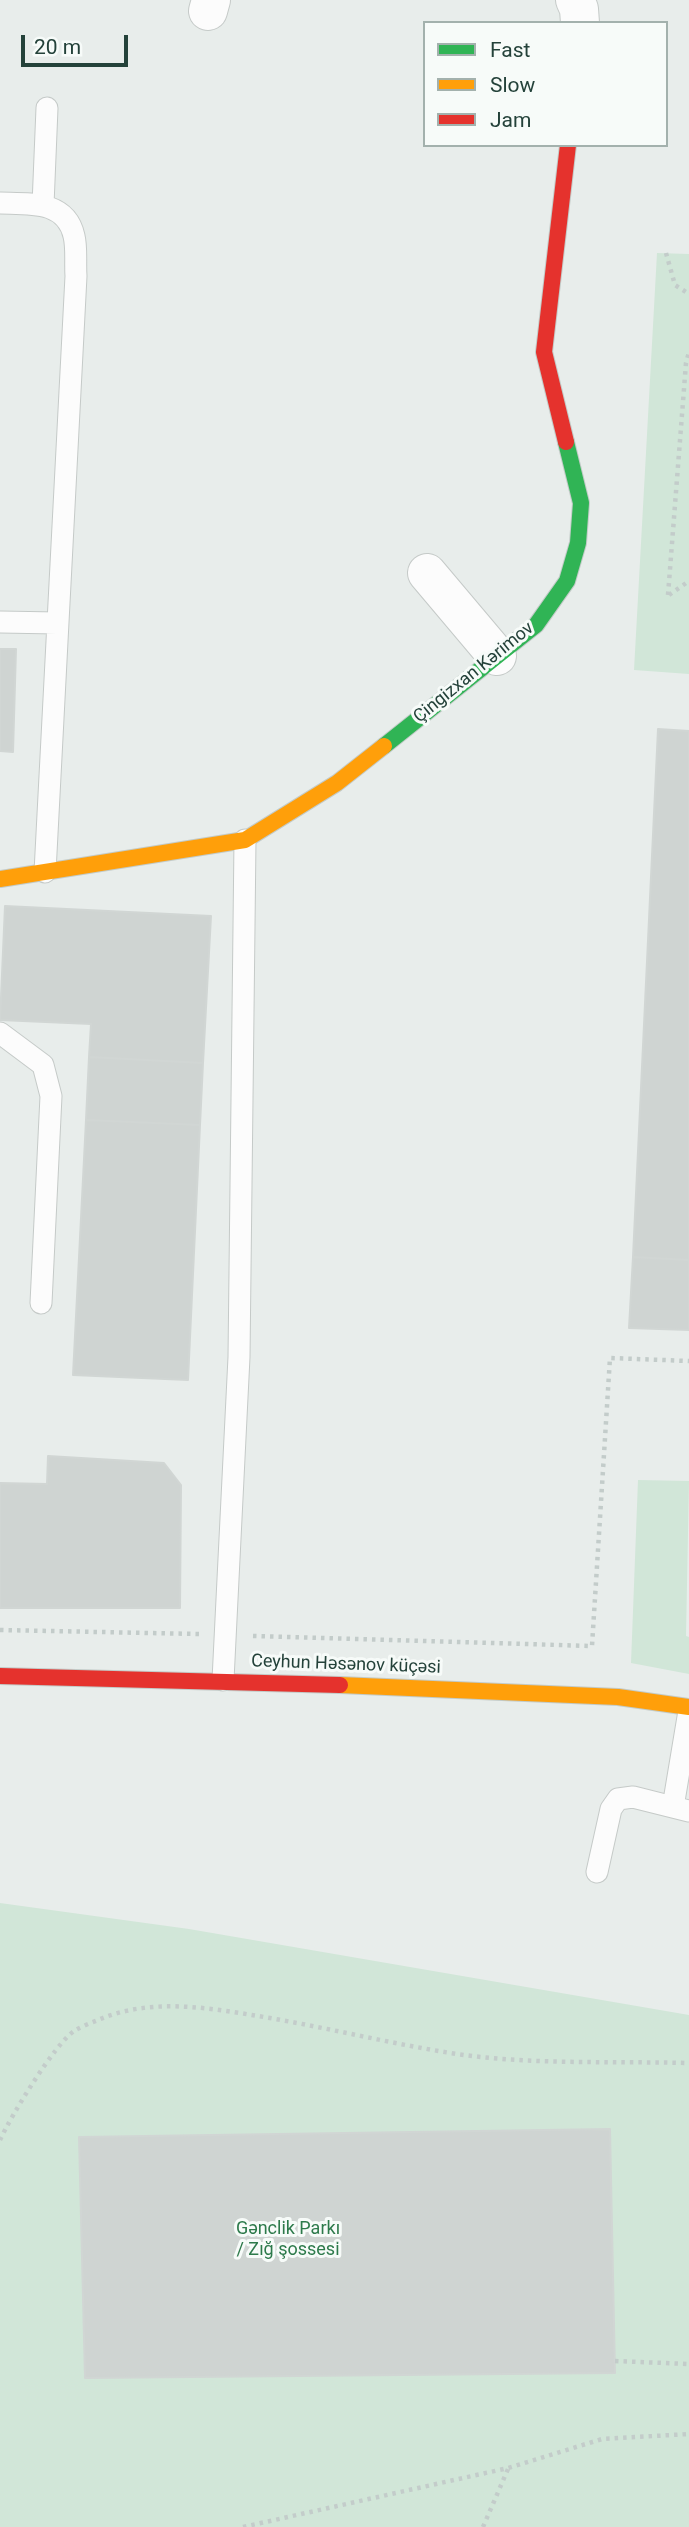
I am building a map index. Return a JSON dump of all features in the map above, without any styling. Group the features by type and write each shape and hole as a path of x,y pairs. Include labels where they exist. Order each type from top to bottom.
{"street":[{"path":"575,0 580,21"},
{"name":"Çingizxan Kərimov","path":"0,879 245,840 337,783 536,625 567,581 578,543 581,503 544,352 568,147"},
{"path":"427,573 497,656"},
{"name":"Ceyhun Həsənov küçəsi","path":"0,1676 223,1680 532,1692 618,1697 689,1709"}],"lane":[{"path":"43,205 47,108"},
{"path":"0,203 43,205 63,213 74,235 76,276 45,872"},
{"path":"0,622 57,623"},
{"path":"223,1680 239,1357 245,840"},
{"path":"0,1033 43,1065 51,1096 41,1303"},
{"path":"597,1872 611,1809 618,1799 633,1797 681,1809 689,1709"}],"path":[{"path":"666,253 675,285 689,294"},
{"path":"689,352 668,595 689,581"},
{"path":"0,1630 592,1646 610,1358 689,1361"},
{"path":"0,2140 41,2071 72,2032 100,2018 172,2005 288,2021 459,2054 509,2059 689,2063"},
{"path":"615,2361 689,2364"},
{"path":"243,2527 508,2468 602,2439 689,2434"},
{"path":"483,2527 508,2468"}],"green space":[{"path":"657,253 689,254 689,674 634,670"},
{"path":"638,1480 689,1481 686,1636 689,1637 689,1674 631,1663"},
{"name":"Gənclik Parkı / Zığ şossesi","path":"0,1903 189,1929 689,2015 689,2527 0,2527"}],"building":[{"path":"0,649 16,649 13,752 0,751"},
{"path":"658,729 689,731 689,1260 633,1257"},
{"path":"5,906 211,916 203,1063 89,1057 91,1024 0,1020"},
{"path":"89,1057 203,1063 200,1125 86,1120"},
{"path":"86,1120 200,1125 188,1380 73,1375"},
{"path":"633,1257 689,1260 689,1330 629,1328"},
{"path":"48,1456 164,1463 181,1485 180,1608 0,1608 0,1483 47,1484"},
{"path":"610,2129 615,2373 85,2378 79,2137"}],"traffic: fast":[{"path":"384,746 536,625 567,581 578,543 581,503 566,442"}],"traffic: slow":[{"path":"0,879 245,840 337,783 384,746"},
{"path":"340,1685 618,1697 689,1707"}],"traffic: jam":[{"path":"566,442 544,352 568,147"},
{"path":"0,1676 340,1685"}]}
